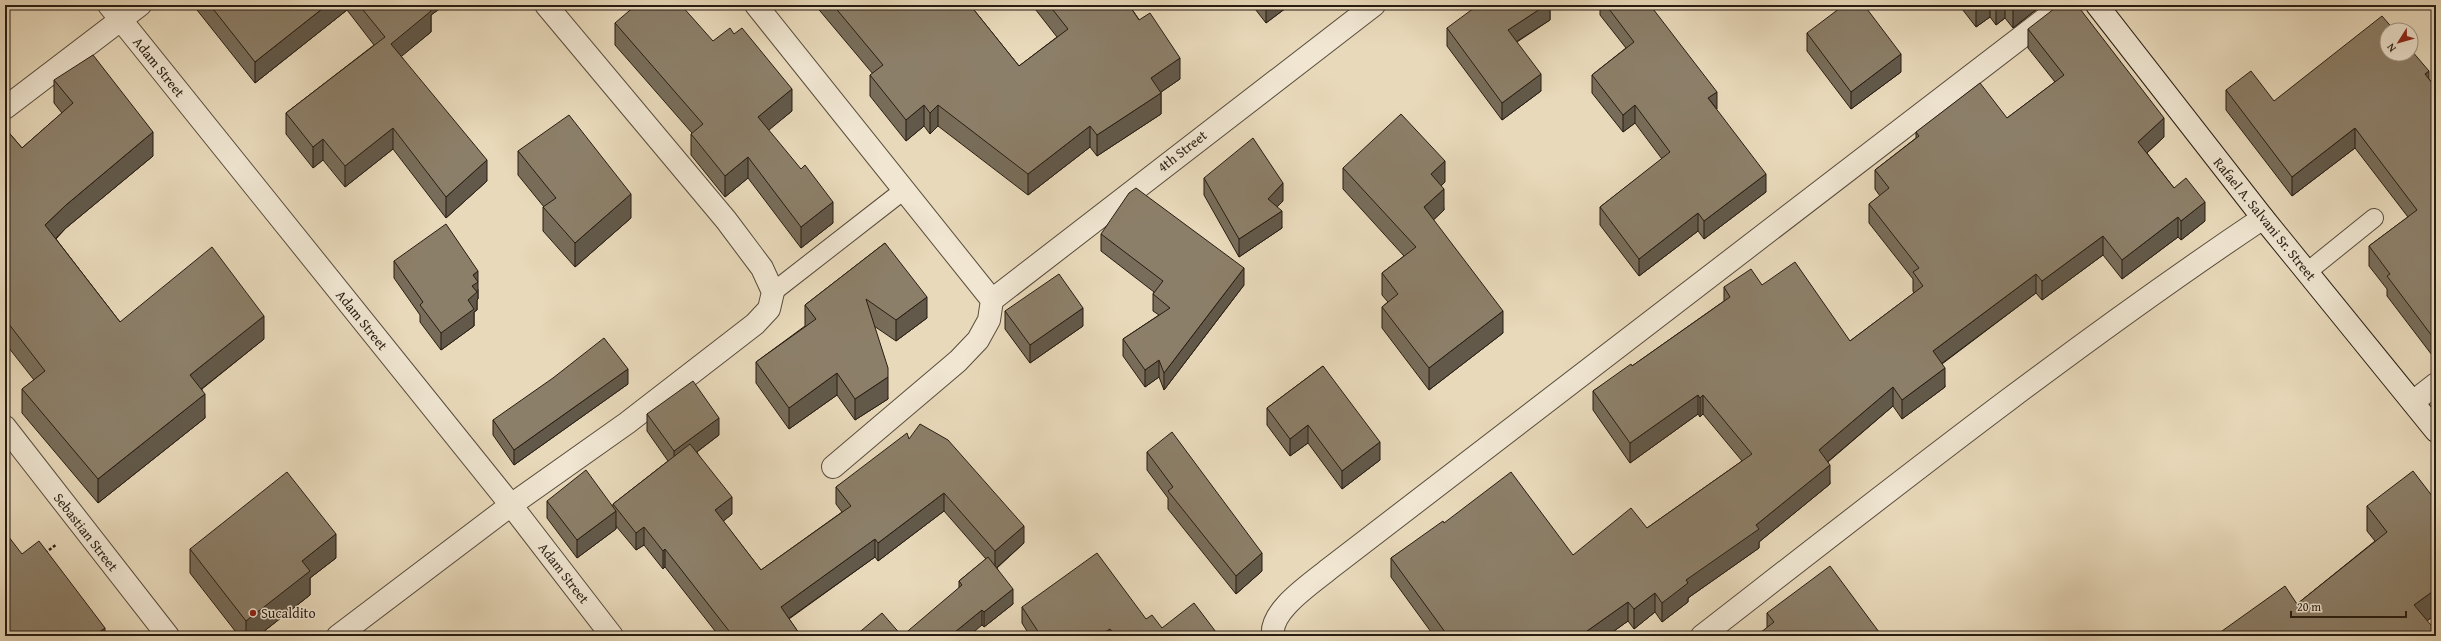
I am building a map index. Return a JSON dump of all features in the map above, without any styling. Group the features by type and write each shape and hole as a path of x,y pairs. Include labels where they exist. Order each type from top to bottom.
{"street":[{"path":"5,108 115,12 140,5"},
{"path":"338,636 511,505 627,423 755,324 768,309 773,292 762,268 726,220 546,5"},
{"path":"756,5 992,300 989,320 978,340 958,361 833,467"},
{"name":"4th Street","path":"992,300 1193,143 1374,5"},
{"path":"1273,636 1272,627 1278,616 1296,597 1328,569 2063,5"},
{"name":"Rafael A. Salvani Sr. Street","path":"2097,5 2262,218 2436,431"},
{"name":"Adam Street","path":"115,12 511,505 612,636"},
{"path":"1702,636 1923,464 2156,289 2262,218"},
{"path":"2413,402 2436,384"},
{"name":"Sebastian Street","path":"5,427 168,636"}],"lane":[{"path":"773,292 904,190"},
{"path":"2307,272 2374,218"}],"path":[{"path":"43,555 81,526"}],"building":[{"path":"210,5 327,5 255,62"},
{"path":"359,5 427,5 431,11 391,44 487,160 446,197 393,128 345,166 323,139 313,147 286,113 385,37"},
{"path":"636,5 681,5 713,41 730,28 734,34 742,28 792,89 758,117 801,169 805,165 833,202 801,227 748,157 725,176 691,134 703,124 615,23"},
{"path":"833,5 970,5 1019,66 1068,29 1049,5 1129,5 1139,20 1150,13 1180,58 1151,78 1161,93 1097,135 1090,126 1028,174 938,105 930,113 924,105 906,120 870,75 883,65"},
{"path":"1478,5 1546,5 1508,30 1541,74 1502,103 1447,28"},
{"path":"1606,5 1650,5 1717,92 1708,98 1766,174 1704,221 1698,213 1639,259 1600,207 1670,152 1635,105 1623,115 1592,75 1634,42"},
{"path":"1844,5 1864,5 1901,54 1851,92 1807,33"},
{"path":"2059,5 2077,5 2164,118 2138,142 2174,188 2186,178 2205,202 2181,221 2178,217 2122,260 2103,236 2042,281 2036,274 1933,351 1945,368 1902,400 1893,387 1819,450 1830,465 1756,525 1759,529 1686,580 1688,583 1662,603 1655,593 1634,609 1628,602 1580,636 1448,636 1391,558 1443,521 1444,523 1511,472 1573,555 1631,508 1647,528 1752,454 1703,395 1700,398 1698,395 1630,443 1593,391 1631,364 1632,366 1730,297 1724,287 1751,269 1762,285 1795,262 1850,341 1923,286 1913,272 1919,268 1869,204 1889,188 1875,170 1919,136 1916,132 1980,83 2007,118 2064,75 2028,29"},
{"path":"2382,16 2387,22 2379,22 2379,62 2419,62 2419,59 2429,71 2425,74 2436,88 2435,340 2387,276 2390,274 2369,246 2417,210 2355,128 2292,177 2226,90 2251,71 2274,101"},
{"path":"93,55 153,132 66,205 45,225 120,322 212,247 264,316 190,375 205,394 98,479 22,389 45,371 5,319 5,128 22,148 73,103 54,80"},
{"path":"1401,114 1445,161 1431,174 1444,189 1424,207 1503,311 1429,368 1382,307 1398,294 1382,273 1416,247 1343,168"},
{"path":"569,115 631,194 575,243 543,207 556,198 518,151"},
{"path":"1253,138 1283,183 1268,199 1282,211 1239,239 1204,178"},
{"path":"1136,188 1244,268 1164,373 1159,360 1145,370 1123,339 1170,308 1153,294 1163,281 1101,234 1129,193"},
{"path":"446,224 478,271 473,275 478,282 472,286 477,292 468,300 474,309 441,333 420,305 423,302 394,261"},
{"path":"885,243 927,297 896,320 866,299 888,368 888,377 855,399 837,373 789,408 756,362 816,319 805,305"},
{"path":"1059,274 1083,308 1030,345 1005,311"},
{"path":"604,338 628,369 514,450 493,420 553,378"},
{"path":"1323,366 1380,442 1342,471 1308,425 1290,439 1267,408"},
{"path":"693,381 719,418 674,451 647,414"},
{"path":"920,424 948,440 1024,526 995,551 944,493 878,543 875,539 781,607 801,636 733,636 665,549 663,551 644,527 636,533 613,504 690,444 732,497 715,510 761,570 851,506 836,487 907,433 909,439"},
{"path":"1172,432 1262,553 1236,576 1168,491 1173,487 1147,452"},
{"path":"586,470 616,511 577,540 547,501"},
{"path":"2413,471 2436,501 2436,589 2414,605 2436,631 2436,636 2215,636 2285,586 2297,604 2387,532 2367,506"},
{"path":"287,472 336,534 302,561 310,571 246,621 190,549"},
{"path":"5,532 22,554 39,541 105,628 94,636 5,636"},
{"path":"1097,553 1146,619 1152,615 1162,628 1194,603 1219,636 1116,636 1110,629 1098,636 1041,636 1022,607"},
{"path":"988,557 1013,589 984,612 982,610 950,636 902,636 962,585 959,581"},
{"path":"1830,566 1882,636 1756,636 1774,622 1767,613"},
{"path":"882,613 902,636 855,636"}],"place":[{"name":"Sucaldito","path":"253,613"}]}
